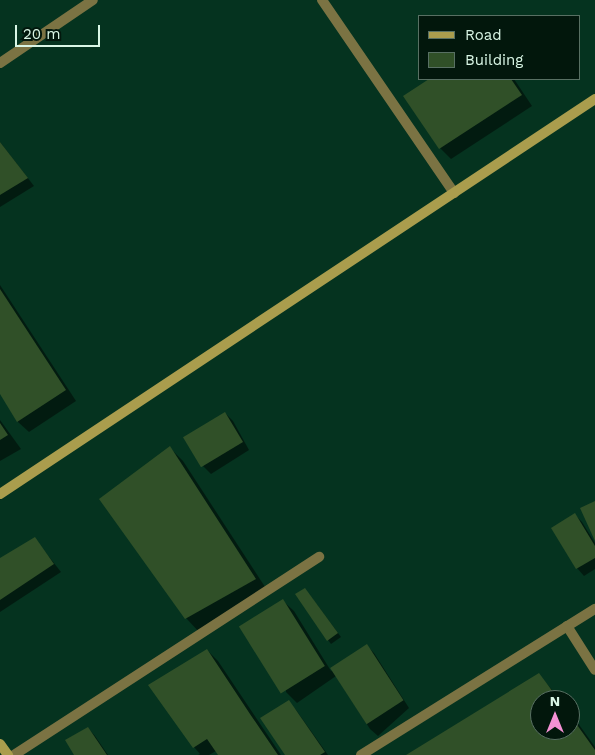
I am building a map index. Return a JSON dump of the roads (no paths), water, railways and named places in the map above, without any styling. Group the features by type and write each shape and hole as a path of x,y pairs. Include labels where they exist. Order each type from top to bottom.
{"street":[{"path":"0,62 94,0"},
{"path":"322,0 454,193"},
{"path":"0,494 595,100"},
{"path":"14,755 319,557"},
{"path":"361,755 595,609"},
{"path":"567,626 595,670"},
{"path":"0,744 8,755"}]}
